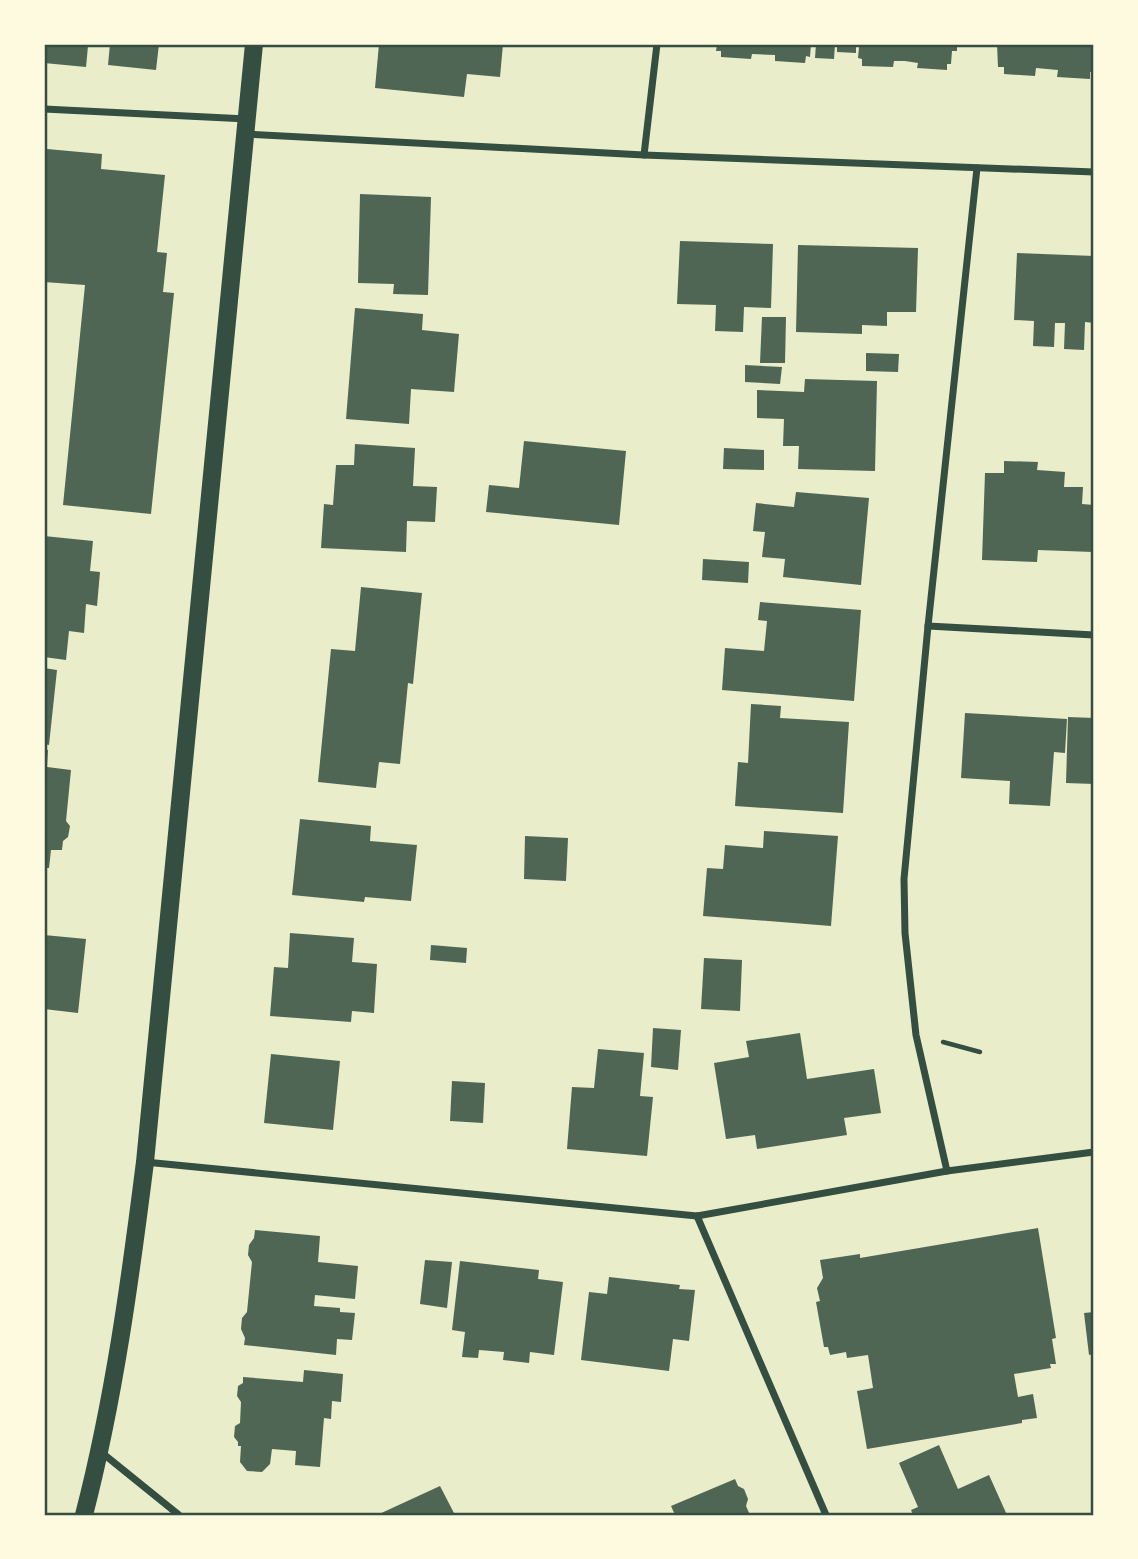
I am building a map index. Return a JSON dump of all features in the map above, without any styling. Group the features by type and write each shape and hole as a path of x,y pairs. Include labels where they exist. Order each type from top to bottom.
{"main road":[{"path":"84,1515 100,1452 128,1298 145,1162 254,44"}],"street":[{"path":"644,155 657,44"},
{"path":"44,109 246,127 644,155 1094,172"},
{"path":"947,1171 916,1035 905,933 904,880 976,168"},
{"path":"928,626 1094,635"},
{"path":"145,1162 697,1216 947,1171 1094,1152"},
{"path":"697,1216 826,1515"},
{"path":"100,1452 179,1515"}],"path":[{"path":"916,1035 980,1052"}],"building":[{"path":"44,44 88,46 86,67 44,63"},
{"path":"110,44 159,44 156,70 108,65"},
{"path":"379,44 503,44 500,77 467,74 464,97 375,88"},
{"path":"717,44 811,44 810,57 806,56 805,63 775,61 775,55 752,54 751,59 721,57 721,51 716,51"},
{"path":"816,44 835,44 834,59 815,58"},
{"path":"837,44 957,44 957,51 952,51 951,64 947,64 947,70 917,68 918,63 905,61 894,61 893,67 862,66 862,59 858,58 859,47 856,47 856,53 837,52"},
{"path":"997,44 1094,44 1094,72 1090,72 1090,79 1057,77 1058,70 1036,68 1035,76 1004,74 1004,67 998,67"},
{"path":"47,149 102,154 101,169 165,175 157,252 167,253 163,292 174,293 151,514 63,505 85,285 44,282 44,163"},
{"path":"360,194 431,197 428,295 393,294 394,284 358,283"},
{"path":"680,241 773,244 771,308 744,307 743,332 715,331 716,305 677,304"},
{"path":"798,245 918,248 916,312 887,312 887,326 862,325 862,334 796,332"},
{"path":"1017,253 1094,256 1094,323 1085,322 1084,350 1064,349 1065,323 1055,323 1054,347 1033,346 1034,321 1014,320"},
{"path":"355,308 423,314 422,330 459,334 454,392 411,389 409,424 346,419"},
{"path":"762,317 786,317 785,363 760,363"},
{"path":"866,353 899,354 898,372 866,371"},
{"path":"745,365 782,367 780,384 745,382"},
{"path":"805,379 877,381 875,471 798,469 799,446 783,446 784,419 757,418 757,390 804,392"},
{"path":"524,441 626,451 619,525 486,512 489,485 519,488"},
{"path":"355,444 415,448 413,486 437,487 435,522 407,521 406,552 321,548 324,504 333,505 336,465 354,465"},
{"path":"724,448 764,450 764,470 723,469"},
{"path":"1004,461 1038,462 1037,470 1065,472 1064,487 1083,487 1082,504 1094,505 1093,552 1038,550 1037,562 982,560 985,473 1004,473"},
{"path":"796,492 869,498 861,585 783,577 785,559 762,557 765,532 753,531 756,503 794,507"},
{"path":"44,536 93,541 90,571 100,572 97,606 86,604 84,633 69,631 66,660 44,657"},
{"path":"703,559 749,562 748,583 702,580"},
{"path":"361,587 422,593 413,684 408,683 400,764 379,762 376,788 318,782 331,649 355,651"},
{"path":"760,602 861,610 854,701 722,690 725,648 764,651 767,621 758,620"},
{"path":"44,668 57,670 49,745 44,744"},
{"path":"751,704 781,706 780,718 849,722 843,813 735,806 738,762 748,763"},
{"path":"965,713 1067,719 1065,753 1054,752 1050,806 1009,804 1010,781 961,778"},
{"path":"1068,717 1094,718 1094,784 1066,783"},
{"path":"44,750 48,750 47,767 71,770 66,821 70,826 68,837 63,841 62,850 51,850 49,868 44,868"},
{"path":"300,819 371,826 370,841 417,845 411,901 365,897 364,902 292,895"},
{"path":"764,831 838,836 831,926 703,916 707,868 723,869 725,845 763,848"},
{"path":"525,836 568,838 566,881 524,879"},
{"path":"290,933 354,938 352,962 377,964 374,1013 352,1011 351,1022 270,1016 274,967 288,968"},
{"path":"44,935 86,939 78,1013 44,1009"},
{"path":"431,945 467,948 466,963 430,960"},
{"path":"704,958 742,960 740,1011 701,1009"},
{"path":"653,1028 681,1030 678,1070 651,1067"},
{"path":"800,1033 807,1079 874,1069 881,1113 844,1118 847,1135 757,1149 755,1135 726,1139 714,1063 749,1057 746,1041"},
{"path":"598,1049 644,1053 640,1096 653,1097 647,1156 567,1149 572,1087 594,1088"},
{"path":"271,1054 340,1061 333,1130 264,1123"},
{"path":"452,1081 485,1083 483,1123 450,1121"},
{"path":"1038,1228 1056,1338 1052,1339 1056,1364 1050,1364 1051,1368 1014,1374 1018,1397 1033,1394 1037,1418 1022,1420 1022,1423 867,1449 857,1391 873,1388 868,1355 847,1358 846,1352 830,1355 828,1347 824,1347 816,1302 820,1301 817,1288 823,1278 820,1260 860,1254 860,1258"},
{"path":"255,1230 320,1236 318,1262 358,1266 355,1299 315,1295 314,1306 340,1308 340,1312 355,1313 352,1340 337,1339 336,1355 244,1345 242,1318 247,1312 252,1262 248,1255"},
{"path":"425,1260 452,1262 447,1308 420,1304"},
{"path":"460,1261 539,1270 538,1279 563,1282 554,1355 530,1352 529,1363 503,1360 504,1352 479,1350 478,1358 462,1357 465,1332 452,1330"},
{"path":"609,1277 680,1285 679,1289 695,1290 689,1341 673,1339 669,1371 581,1360 589,1292 607,1294"},
{"path":"1094,1312 1094,1354 1089,1355 1084,1313"},
{"path":"304,1370 343,1374 341,1402 332,1401 331,1419 324,1418 320,1467 295,1465 296,1451 272,1449 270,1464 262,1472 247,1471 240,1462 241,1446 238,1446 234,1437 235,1426 240,1423 241,1402 237,1396 243,1377 303,1382"},
{"path":"939,1445 958,1489 989,1475 1007,1515 913,1515 911,1510 918,1507 899,1463"},
{"path":"735,1479 738,1486 744,1489 750,1515 675,1515 671,1506"},
{"path":"440,1486 455,1515 377,1515"}]}
